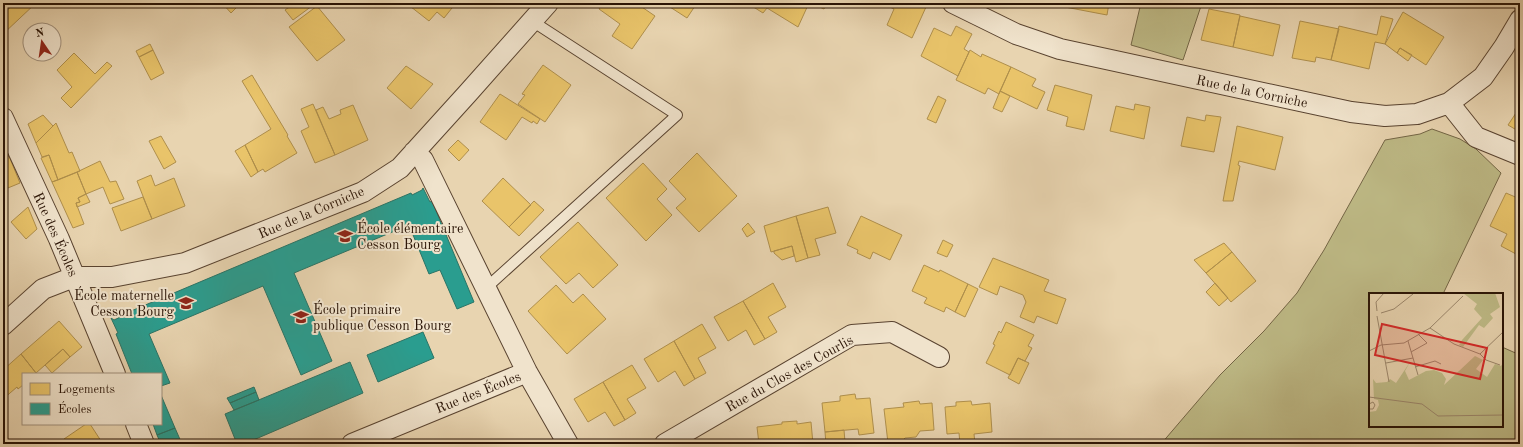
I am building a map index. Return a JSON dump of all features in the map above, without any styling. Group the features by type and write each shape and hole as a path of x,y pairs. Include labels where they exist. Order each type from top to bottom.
{"street":[{"name":"Rue de la Corniche","path":"74,277 112,277 185,263 363,192 400,168 548,3"},
{"name":"Rue de la Corniche","path":"954,3 1016,34 1060,50 1351,112 1385,116 1417,114 1449,103 1483,77 1504,47 1520,20"},
{"path":"1449,103 1476,137 1520,155"},
{"name":"Rue des Écoles","path":"3,118 74,277 115,373"},
{"path":"414,152 423,160 527,372"},
{"path":"3,325 43,289 74,277"},
{"name":"Rue du Clos des Courlis","path":"665,444 852,335 892,332 939,357"},
{"name":"Rue des Écoles","path":"352,444 527,372 568,444"},
{"path":"136,425 144,444"}],"lane":[{"path":"486,288 677,114 532,21"}],"shaded area":[{"path":"1141,3 1202,3 1183,60 1131,45"},
{"path":"1432,129 1460,139 1476,149 1501,173 1443,293 1369,293 1369,427 1503,427 1503,347 1520,355 1520,444 1161,444 1220,375 1264,331 1297,293 1324,250 1385,140 1420,134"}],"building: Logements":[{"path":"15,3 36,3 3,34 3,14"},
{"path":"222,3 241,3 231,13"},
{"path":"295,3 316,3 293,20 285,10"},
{"path":"406,3 456,3 444,18 437,12 429,21"},
{"path":"603,3 636,3 655,16 632,49 612,36 620,24 599,9"},
{"path":"673,3 697,3 687,18 670,7"},
{"path":"747,3 809,3 798,27 767,8 763,13"},
{"path":"811,3 827,3 824,9"},
{"path":"882,3 917,3 926,7 912,38 887,25 894,9"},
{"path":"1066,3 1109,3 1107,15 1065,7"},
{"path":"317,6 345,40 317,61 289,27"},
{"path":"1209,9 1240,15 1233,47 1201,40"},
{"path":"1403,12 1444,37 1426,65 1400,48 1397,53 1385,44"},
{"path":"1240,16 1280,25 1273,56 1233,47"},
{"path":"1381,16 1393,19 1385,44 1375,42 1369,69 1331,60 1339,26 1377,35"},
{"path":"1300,21 1339,29 1331,60 1316,57 1315,62 1292,58"},
{"path":"956,26 972,34 964,49 969,52 958,76 921,56 934,28 951,36"},
{"path":"150,44 153,50 139,57 136,51"},
{"path":"1400,48 1412,55 1408,61 1397,53"},
{"path":"153,50 164,73 151,80 139,57"},
{"path":"970,50 981,57 982,54 1011,67 999,94 988,88 985,94 956,80"},
{"path":"74,53 95,74 107,62 112,66 71,108 61,98 72,87 57,70"},
{"path":"543,65 571,85 545,122 518,104 525,95 522,94"},
{"path":"406,66 433,84 411,109 387,88"},
{"path":"1011,67 1036,79 1032,86 1045,92 1037,109 1000,91"},
{"path":"252,75 297,153 265,172 263,169 258,172 245,145 271,129 242,81"},
{"path":"1055,85 1092,95 1084,130 1066,126 1068,117 1047,110"},
{"path":"1000,91 1010,96 1002,112 993,108"},
{"path":"500,94 540,119 537,124 533,121 532,123 522,117 506,140 480,122"},
{"path":"938,96 946,100 936,123 927,119"},
{"path":"313,104 335,155 315,163 301,131 309,127 301,109"},
{"path":"1135,104 1150,107 1144,139 1110,131 1116,106 1134,110"},
{"path":"353,105 368,140 335,155 316,110 323,107 329,119 341,114 340,110"},
{"path":"1520,107 1520,132 1508,125"},
{"path":"43,115 53,126 36,143 28,124"},
{"path":"1206,115 1221,117 1214,152 1181,146 1187,117 1205,121"},
{"path":"56,123 69,153 72,152 80,171 58,180 49,155 42,157 36,143"},
{"path":"1237,126 1283,137 1275,170 1239,161 1238,165 1240,166 1233,201 1223,201"},
{"path":"161,136 176,162 164,169 149,141"},
{"path":"458,140 469,150 459,161 448,150"},
{"path":"245,145 258,172 251,177 235,151"},
{"path":"697,153 737,196 699,232 676,208 686,199 669,181"},
{"path":"49,155 58,180 52,182 41,158"},
{"path":"9,156 20,183 3,190 3,159"},
{"path":"100,161 110,182 116,181 124,199 110,204 103,187 86,194 77,172"},
{"path":"643,163 667,189 657,199 672,215 646,241 606,198"},
{"path":"77,172 86,194 78,198 80,202 76,203 84,224 73,228 52,182"},
{"path":"151,175 155,186 174,178 185,206 152,219 137,181"},
{"path":"503,178 531,205 509,227 482,201"},
{"path":"1506,193 1520,199 1520,232 1517,238 1520,240 1520,247 1516,254 1501,246 1507,234 1490,226"},
{"path":"86,194 90,202 77,207 76,203 80,202 78,198"},
{"path":"143,197 152,219 121,231 112,208"},
{"path":"534,201 544,210 519,236 509,227"},
{"path":"28,207 37,229 26,239 11,222"},
{"path":"828,207 836,233 815,239 820,255 808,258 796,216"},
{"path":"796,216 808,258 796,262 792,246 771,252 764,226"},
{"path":"861,216 902,235 890,260 873,252 870,259 857,253 858,250 847,245"},
{"path":"578,222 618,265 593,288 579,273 566,284 540,257"},
{"path":"748,223 755,232 747,237 742,229"},
{"path":"943,240 953,245 947,257 937,253"},
{"path":"1224,243 1232,252 1206,273 1194,260"},
{"path":"792,246 794,256 782,260 774,253 774,251"},
{"path":"1232,252 1256,281 1231,302 1206,273"},
{"path":"993,258 1049,280 1044,291 1066,299 1057,324 1037,316 1034,323 1020,317 1026,302 1023,295 1000,286 997,295 979,287"},
{"path":"924,265 939,272 940,270 968,284 955,312 946,307 944,312 924,303 927,298 912,291"},
{"path":"773,283 786,307 768,317 777,332 765,339 743,301"},
{"path":"1215,283 1228,298 1219,306 1206,292"},
{"path":"968,284 978,289 965,317 955,312"},
{"path":"556,285 573,303 583,294 606,319 567,354 528,311"},
{"path":"743,301 765,339 754,345 746,330 728,341 714,317"},
{"path":"59,321 82,347 70,357 63,349 36,373 21,354"},
{"path":"1006,322 1034,335 1028,346 1032,348 1025,361 1018,358 1010,375 986,363 995,345 993,344 999,331 1001,333"},
{"path":"702,324 716,348 698,358 706,373 695,379 674,341"},
{"path":"674,341 695,379 684,386 675,371 658,382 644,359"},
{"path":"63,349 70,357 52,373 45,365"},
{"path":"21,354 36,373 22,373 22,386 18,389 17,387 3,399 3,370"},
{"path":"1018,358 1029,363 1019,384 1008,378"},
{"path":"632,365 646,388 627,399 636,413 625,420 603,382"},
{"path":"603,382 625,420 614,426 605,412 588,422 574,399"},
{"path":"855,394 856,399 870,398 874,433 859,435 858,429 825,432 822,403 840,401 840,396"},
{"path":"919,401 920,404 932,403 934,430 920,431 916,437 905,438 901,442 888,443 884,409 904,407 903,403"},
{"path":"971,401 972,405 990,403 992,432 974,434 975,444 960,444 959,433 947,434 945,407 956,406 956,402"},
{"path":"797,421 797,424 811,422 813,444 759,444 757,427 782,424 782,422"},
{"path":"85,425 91,425 103,444 67,444 64,439"},
{"path":"844,430 845,442 826,444 825,432"}],"building: Écoles":[{"path":"423,188 430,202 432,201 474,302 457,309 440,270 429,274 409,225 294,273 332,361 301,375 263,286 149,334 170,383 162,386 162,373 132,373 116,334 118,333 111,318 114,320 125,315 124,314 411,193 412,195"},
{"path":"423,332 434,358 378,382 367,355"},
{"path":"350,362 363,393 244,444 237,444 225,414"},
{"path":"254,387 256,392 230,403 227,398"},
{"path":"256,392 259,400 234,410 230,403"},
{"path":"162,397 175,428 157,435 153,425 162,425"},
{"path":"175,428 182,444 161,444 157,435"}],"place":[{"name":"École élémentaire Cesson Bourg","path":"345,236"},
{"name":"École maternelle Cesson Bourg","path":"186,303"},
{"name":"École primaire publique Cesson Bourg","path":"301,317"}]}
